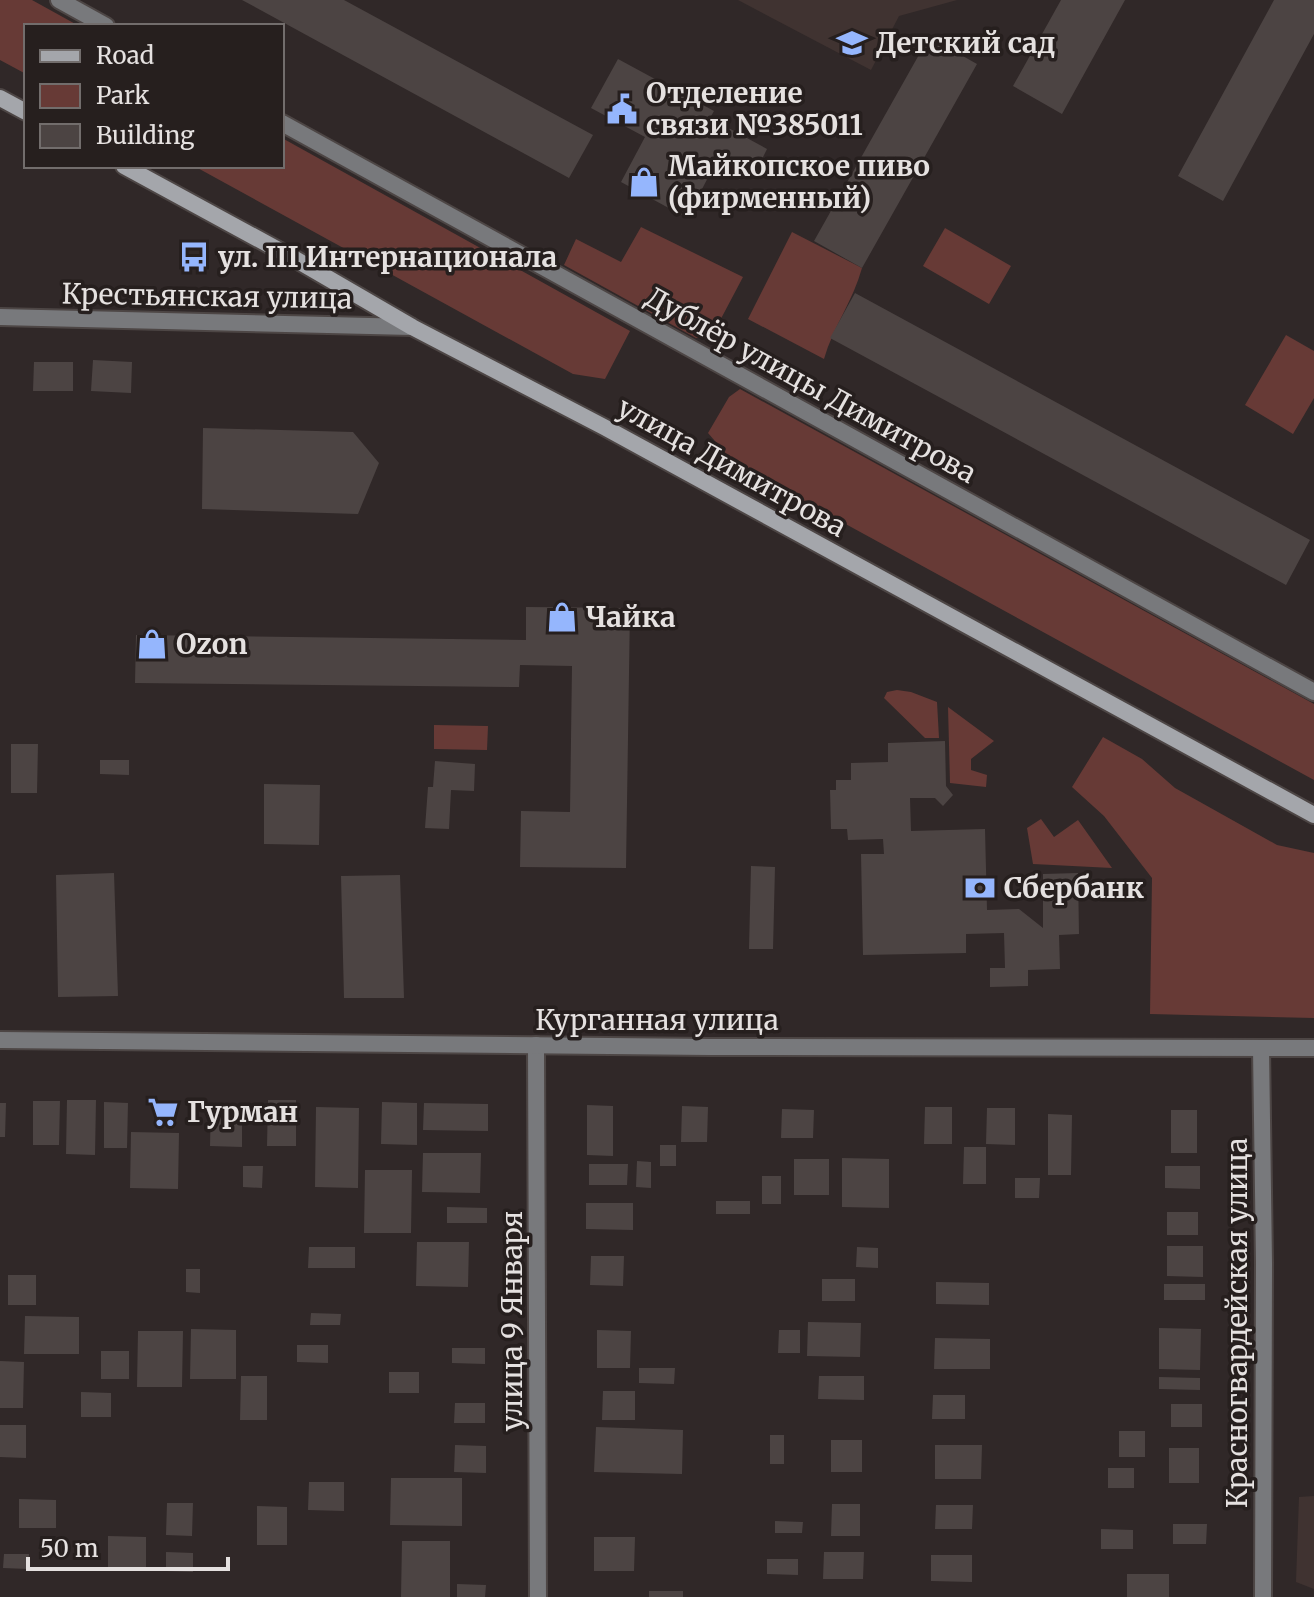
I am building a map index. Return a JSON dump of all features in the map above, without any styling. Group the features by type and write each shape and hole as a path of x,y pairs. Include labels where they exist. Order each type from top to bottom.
{"main road":[{"path":"0,98 24,111"},
{"name":"улица Димитрова","path":"128,168 412,327 604,427 1314,815"}],"street":[{"path":"59,0 102,24"},
{"name":"Дублёр улицы Димитрова","path":"284,124 1314,692"},
{"name":"Крестьянская улица","path":"0,317 412,327"},
{"name":"Курганная улица","path":"0,1040 1314,1048"},
{"name":"улица 9 Января","path":"536,1045 538,1597"},
{"name":"Красногвардейская улица","path":"1261,1048 1263,1597"}],"shaded area":[{"name":"Детский сад","path":"738,0 957,0 899,16 871,70"},
{"path":"1314,1496 1314,1589 1296,1582 1299,1497"}],"green space":[{"path":"0,0 32,0 75,24 24,24 24,73 0,60"},
{"path":"284,139 630,331 605,379 573,374 198,168 284,168"},
{"path":"641,227 743,277 715,330 708,337 696,338 564,265 576,239 621,262"},
{"path":"945,228 1011,266 989,304 923,266"},
{"path":"792,232 862,268 824,359 748,319"},
{"path":"1286,335 1314,351 1314,398 1293,434 1245,405"},
{"path":"740,389 1314,704 1314,780 734,463 708,433 729,397"},
{"path":"897,690 937,702 939,738 925,738 884,698 887,692"},
{"path":"948,707 994,741 971,759 971,770 987,775 986,787 950,783"},
{"path":"434,725 488,726 487,750 434,749"},
{"path":"1103,737 1142,759 1175,788 1277,845 1314,853 1314,1018 1150,1014 1152,878 1104,816 1072,787"},
{"path":"1041,819 1054,837 1078,820 1112,868 1033,864 1027,828"}],"building":[{"path":"242,0 344,0 593,135 569,178"},
{"path":"1061,0 1125,0 1062,114 1013,86"},
{"path":"1274,0 1314,0 1314,34 1223,201 1178,176"},
{"path":"929,37 977,64 862,268 814,241"},
{"path":"618,59 714,111 710,118 767,149 760,163 751,158 740,180 714,166 687,218 621,182 645,137 591,108"},
{"path":"855,293 1310,540 1286,585 830,338"},
{"path":"93,360 132,362 131,393 91,391"},
{"path":"34,362 73,362 73,391 33,391"},
{"path":"203,428 353,432 379,463 358,514 202,509"},
{"path":"526,607 630,608 626,868 520,867 521,811 570,812 572,666 520,665 519,687 135,683 136,635 526,640"},
{"path":"945,741 946,786 953,795 943,806 935,798 910,798 911,831 985,829 987,910 1019,909 1043,928 1043,874 1078,873 1079,934 1059,935 1060,969 1028,970 1028,986 990,987 990,968 1005,968 1004,933 966,934 966,953 863,955 861,854 884,854 883,839 848,840 847,829 831,829 830,790 836,790 836,780 851,780 851,763 888,762 888,743"},
{"path":"11,744 38,744 37,793 11,793"},
{"path":"100,760 129,760 129,775 100,774"},
{"path":"435,761 475,764 474,791 451,790 449,829 425,828 428,787 433,787"},
{"path":"264,784 320,785 319,845 264,844"},
{"path":"751,866 775,867 773,949 749,949"},
{"path":"114,873 118,996 58,997 56,875"},
{"path":"400,875 404,998 344,998 341,876"},
{"path":"67,1100 96,1100 95,1155 66,1154"},
{"path":"268,1100 296,1100 296,1146 267,1146"},
{"path":"33,1101 60,1101 59,1145 33,1145"},
{"path":"104,1102 128,1103 127,1148 104,1148"},
{"path":"382,1102 417,1103 417,1145 381,1144"},
{"path":"0,1103 6,1103 5,1137 0,1137"},
{"path":"424,1103 488,1104 488,1131 423,1130"},
{"path":"211,1104 242,1104 242,1147 210,1146"},
{"path":"587,1105 613,1106 613,1156 587,1155"},
{"path":"682,1106 708,1107 707,1142 681,1142"},
{"path":"316,1107 359,1108 358,1188 315,1187"},
{"path":"925,1107 952,1107 952,1144 924,1144"},
{"path":"987,1108 1015,1108 1015,1145 986,1144"},
{"path":"782,1109 814,1110 813,1138 781,1138"},
{"path":"1171,1110 1197,1110 1197,1153 1171,1153"},
{"path":"1048,1114 1072,1115 1071,1175 1048,1175"},
{"path":"131,1132 179,1133 178,1189 130,1188"},
{"path":"660,1145 676,1145 676,1166 660,1166"},
{"path":"964,1147 986,1147 986,1184 963,1184"},
{"path":"423,1153 481,1153 480,1193 422,1192"},
{"path":"842,1158 889,1159 889,1208 842,1207"},
{"path":"794,1159 829,1159 829,1195 794,1195"},
{"path":"637,1161 651,1162 651,1188 636,1187"},
{"path":"589,1164 628,1164 627,1185 589,1185"},
{"path":"243,1166 263,1166 262,1188 243,1187"},
{"path":"1165,1166 1200,1166 1200,1189 1165,1188"},
{"path":"365,1170 412,1170 411,1233 364,1233"},
{"path":"762,1176 781,1176 781,1204 762,1204"},
{"path":"1015,1178 1040,1178 1039,1198 1015,1198"},
{"path":"716,1201 750,1201 750,1214 716,1214"},
{"path":"586,1203 633,1203 633,1230 586,1229"},
{"path":"447,1207 487,1208 487,1223 447,1223"},
{"path":"1167,1212 1198,1212 1198,1235 1167,1235"},
{"path":"417,1242 469,1242 468,1287 416,1286"},
{"path":"1167,1246 1203,1246 1203,1277 1167,1276"},
{"path":"309,1247 355,1247 355,1268 308,1268"},
{"path":"857,1247 878,1248 878,1268 856,1267"},
{"path":"591,1256 624,1256 623,1286 590,1285"},
{"path":"186,1269 200,1269 200,1293 186,1292"},
{"path":"8,1275 36,1275 36,1305 8,1305"},
{"path":"822,1279 855,1279 855,1301 822,1301"},
{"path":"936,1282 989,1283 989,1305 936,1304"},
{"path":"1164,1284 1205,1284 1205,1300 1164,1300"},
{"path":"311,1313 341,1314 340,1325 310,1325"},
{"path":"25,1316 79,1317 79,1354 24,1354"},
{"path":"808,1322 861,1323 860,1357 807,1356"},
{"path":"1159,1328 1201,1329 1200,1370 1159,1369"},
{"path":"191,1329 236,1330 236,1379 190,1379"},
{"path":"597,1330 631,1331 630,1368 597,1368"},
{"path":"779,1330 800,1330 800,1353 778,1353"},
{"path":"138,1331 183,1331 182,1387 137,1387"},
{"path":"935,1338 990,1339 990,1369 934,1369"},
{"path":"297,1345 328,1345 328,1363 297,1362"},
{"path":"452,1348 485,1348 485,1364 452,1363"},
{"path":"101,1351 129,1351 129,1379 101,1379"},
{"path":"0,1361 24,1362 23,1408 0,1408"},
{"path":"639,1368 675,1368 674,1384 639,1383"},
{"path":"389,1372 419,1372 419,1393 389,1393"},
{"path":"241,1376 267,1376 267,1420 240,1420"},
{"path":"819,1376 864,1376 864,1400 818,1399"},
{"path":"1159,1377 1200,1378 1200,1390 1159,1389"},
{"path":"603,1391 635,1391 635,1420 602,1420"},
{"path":"81,1392 111,1393 111,1417 81,1417"},
{"path":"933,1395 965,1395 965,1419 932,1419"},
{"path":"455,1403 485,1403 485,1423 454,1423"},
{"path":"1171,1404 1202,1404 1202,1427 1171,1427"},
{"path":"0,1425 26,1425 26,1458 0,1457"},
{"path":"596,1427 683,1430 682,1474 594,1472"},
{"path":"1119,1431 1145,1431 1145,1457 1119,1457"},
{"path":"770,1435 784,1435 784,1464 770,1464"},
{"path":"831,1440 862,1440 862,1472 831,1472"},
{"path":"455,1445 486,1446 486,1473 454,1472"},
{"path":"935,1445 982,1445 981,1479 935,1479"},
{"path":"1169,1448 1199,1448 1199,1483 1169,1483"},
{"path":"1108,1468 1134,1468 1134,1488 1108,1488"},
{"path":"391,1478 462,1478 462,1526 390,1525"},
{"path":"309,1482 344,1482 344,1511 308,1510"},
{"path":"19,1499 56,1500 56,1528 19,1528"},
{"path":"167,1503 193,1503 192,1536 166,1535"},
{"path":"832,1504 860,1504 860,1536 831,1536"},
{"path":"936,1505 973,1505 972,1529 935,1529"},
{"path":"257,1506 287,1507 287,1545 257,1545"},
{"path":"775,1521 803,1522 802,1533 775,1533"},
{"path":"1173,1524 1207,1524 1206,1544 1173,1544"},
{"path":"1101,1529 1133,1530 1133,1549 1101,1549"},
{"path":"108,1536 146,1537 146,1568 108,1568"},
{"path":"594,1537 635,1537 634,1571 594,1571"},
{"path":"402,1541 450,1541 450,1597 401,1597"},
{"path":"166,1552 193,1553 193,1572 166,1571"},
{"path":"824,1552 864,1552 863,1579 823,1579"},
{"path":"4,1554 29,1554 28,1569 3,1568"},
{"path":"931,1555 972,1555 972,1582 931,1581"},
{"path":"767,1559 798,1559 798,1575 767,1574"},
{"path":"1127,1574 1169,1574 1169,1597 1127,1597"},
{"path":"457,1584 486,1585 485,1597 457,1597"},
{"path":"649,1591 683,1591 683,1597 649,1597"}],"place":[{"name":"Детский сад","path":"852,43"},
{"name":"Отделение связи №385011","path":"622,109"},
{"name":"Майкопское пиво (фирменный)","path":"644,182"},
{"name":"ул. III Интернационала","path":"194,257"},
{"name":"Чайка","path":"562,617"},
{"name":"Ozon","path":"152,644"},
{"name":"Сбербанк","path":"980,888"},
{"name":"Гурман","path":"163,1112"}]}
